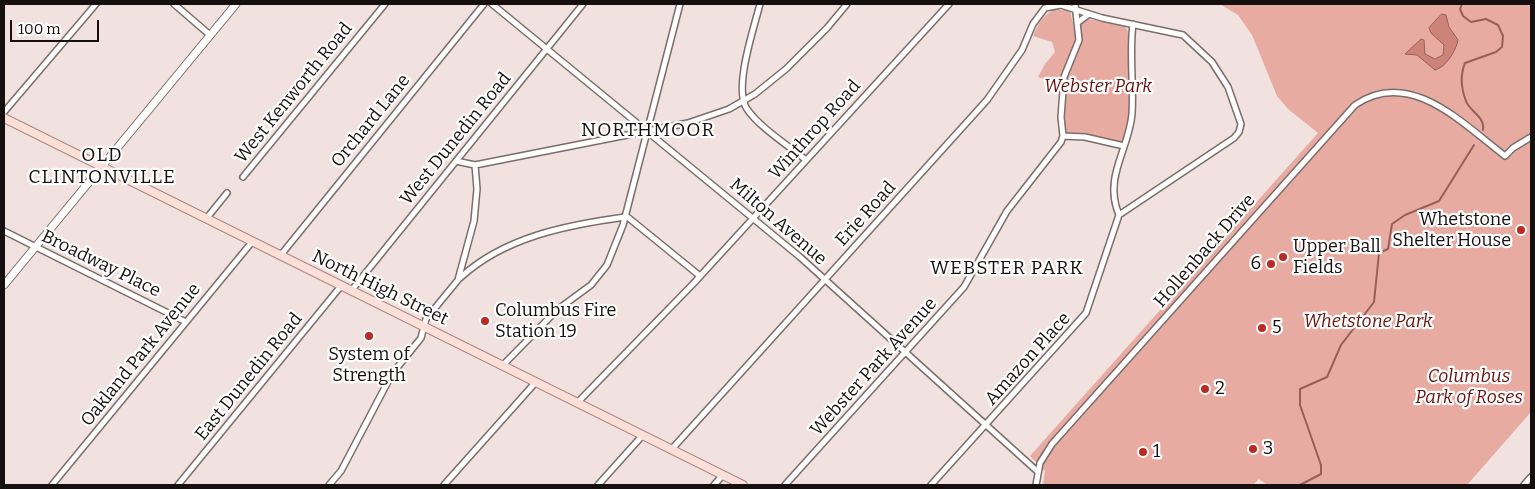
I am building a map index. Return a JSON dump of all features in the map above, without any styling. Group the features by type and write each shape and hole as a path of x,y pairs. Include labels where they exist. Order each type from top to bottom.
{"main road":[{"path":"4,285 236,4"},
{"name":"North High Street","path":"4,118 743,485"}],"street":[{"path":"4,112 96,4"},
{"path":"174,4 210,35"},
{"name":"West Kenworth Road","path":"243,177 385,4"},
{"name":"Orchard Lane","path":"280,256 484,4"},
{"name":"Milton Avenue","path":"492,4 754,218 1037,471"},
{"name":"West Dunedin Road","path":"351,291 583,4"},
{"path":"502,366 550,316 585,290 601,274 614,251 648,131 680,4"},
{"path":"760,4 743,77 743,101 753,116 806,160"},
{"path":"456,161 475,166 706,118 743,101 786,69 827,28 846,4"},
{"name":"Winthrop Road","path":"577,403 700,276 949,4"},
{"name":"Erie Road","path":"671,450 987,100 1022,50 1039,13 1052,5 1075,6 1089,14 1176,32 1188,39 1212,62 1221,74 1240,116 1239,132 1234,138 1119,216"},
{"path":"1075,6 1079,40 1064,77 1061,117 1063,136 1085,137 1124,146"},
{"path":"1077,23 1089,14"},
{"path":"1119,216 1116,208 1114,180 1132,117 1134,85 1131,48 1133,24"},
{"name":"Hollenback Drive","path":"1036,485 1037,471 1052,444 1348,111 1370,96 1389,91 1407,92 1432,102 1505,156 1513,148 1531,137"},
{"name":"Webster Park Avenue","path":"785,485 964,287 1007,211 1063,136"},
{"path":"458,280 474,221 478,189 475,166"},
{"path":"206,219 227,193"},
{"path":"329,485 341,471 381,391 421,338 426,319 458,280 500,250 550,230 625,216 700,276"},
{"name":"Amazon Place","path":"931,485 1086,313 1119,216"},
{"name":"Broadway Place","path":"4,231 186,322"},
{"name":"Oakland Park Avenue","path":"52,485 252,242"},
{"name":"East Dunedin Road","path":"178,485 341,286"},
{"path":"444,485 535,383"},
{"path":"598,485 642,436"},
{"path":"714,485 723,475"},
{"path":"1524,485 1531,477"}],"green space":[{"name":"Whetstone Park","path":"1220,4 1531,4 1531,412 1467,485 1267,485 1259,479 1253,485 1043,485 1045,471 1030,456 1318,133 1288,109 1277,96 1252,35 1238,15"},
{"path":"1053,10 1070,10 1076,39 1060,84 1038,77 1045,64 1055,52 1052,42 1033,36 1041,21"},
{"name":"Webster Park","path":"1089,19 1125,27 1128,31 1129,121 1122,142 1066,133 1063,110 1065,85 1079,43 1080,25"}],"shaded area":[{"path":"1442,14 1446,15 1449,27 1458,40 1450,58 1443,66 1435,70 1417,55 1405,54 1421,39 1424,40 1425,54 1435,59 1443,55 1444,45 1431,33 1429,28"}],"waterway":[{"path":"1462,4 1460,9 1463,16 1471,22 1486,19 1498,25 1503,36 1502,47 1496,52 1465,63 1462,72 1462,86 1466,101 1482,121 1483,130"},
{"path":"1300,485 1321,474 1321,465 1300,405 1300,389 1327,377 1341,345 1374,302 1379,253 1388,249 1392,224 1405,215 1439,201 1474,145"}],"place":[{"name":"Whetstone Shelter House","path":"1521,230"},
{"name":"Upper Ball Fields","path":"1283,257"},
{"name":"6","path":"1271,264"},
{"name":"Columbus Fire Station 19","path":"485,321"},
{"name":"5","path":"1262,328"},
{"name":"System of Strength","path":"369,336"},
{"name":"2","path":"1205,389"},
{"name":"3","path":"1253,449"},
{"name":"1","path":"1143,452"}],"district":[{"name":"NORTHMOOR","path":"648,131"},
{"name":"OLD CLINTONVILLE","path":"102,167"},
{"name":"WEBSTER PARK","path":"1007,269"}],"park label":[{"name":"Columbus Park of Roses","path":"1469,387"}]}
